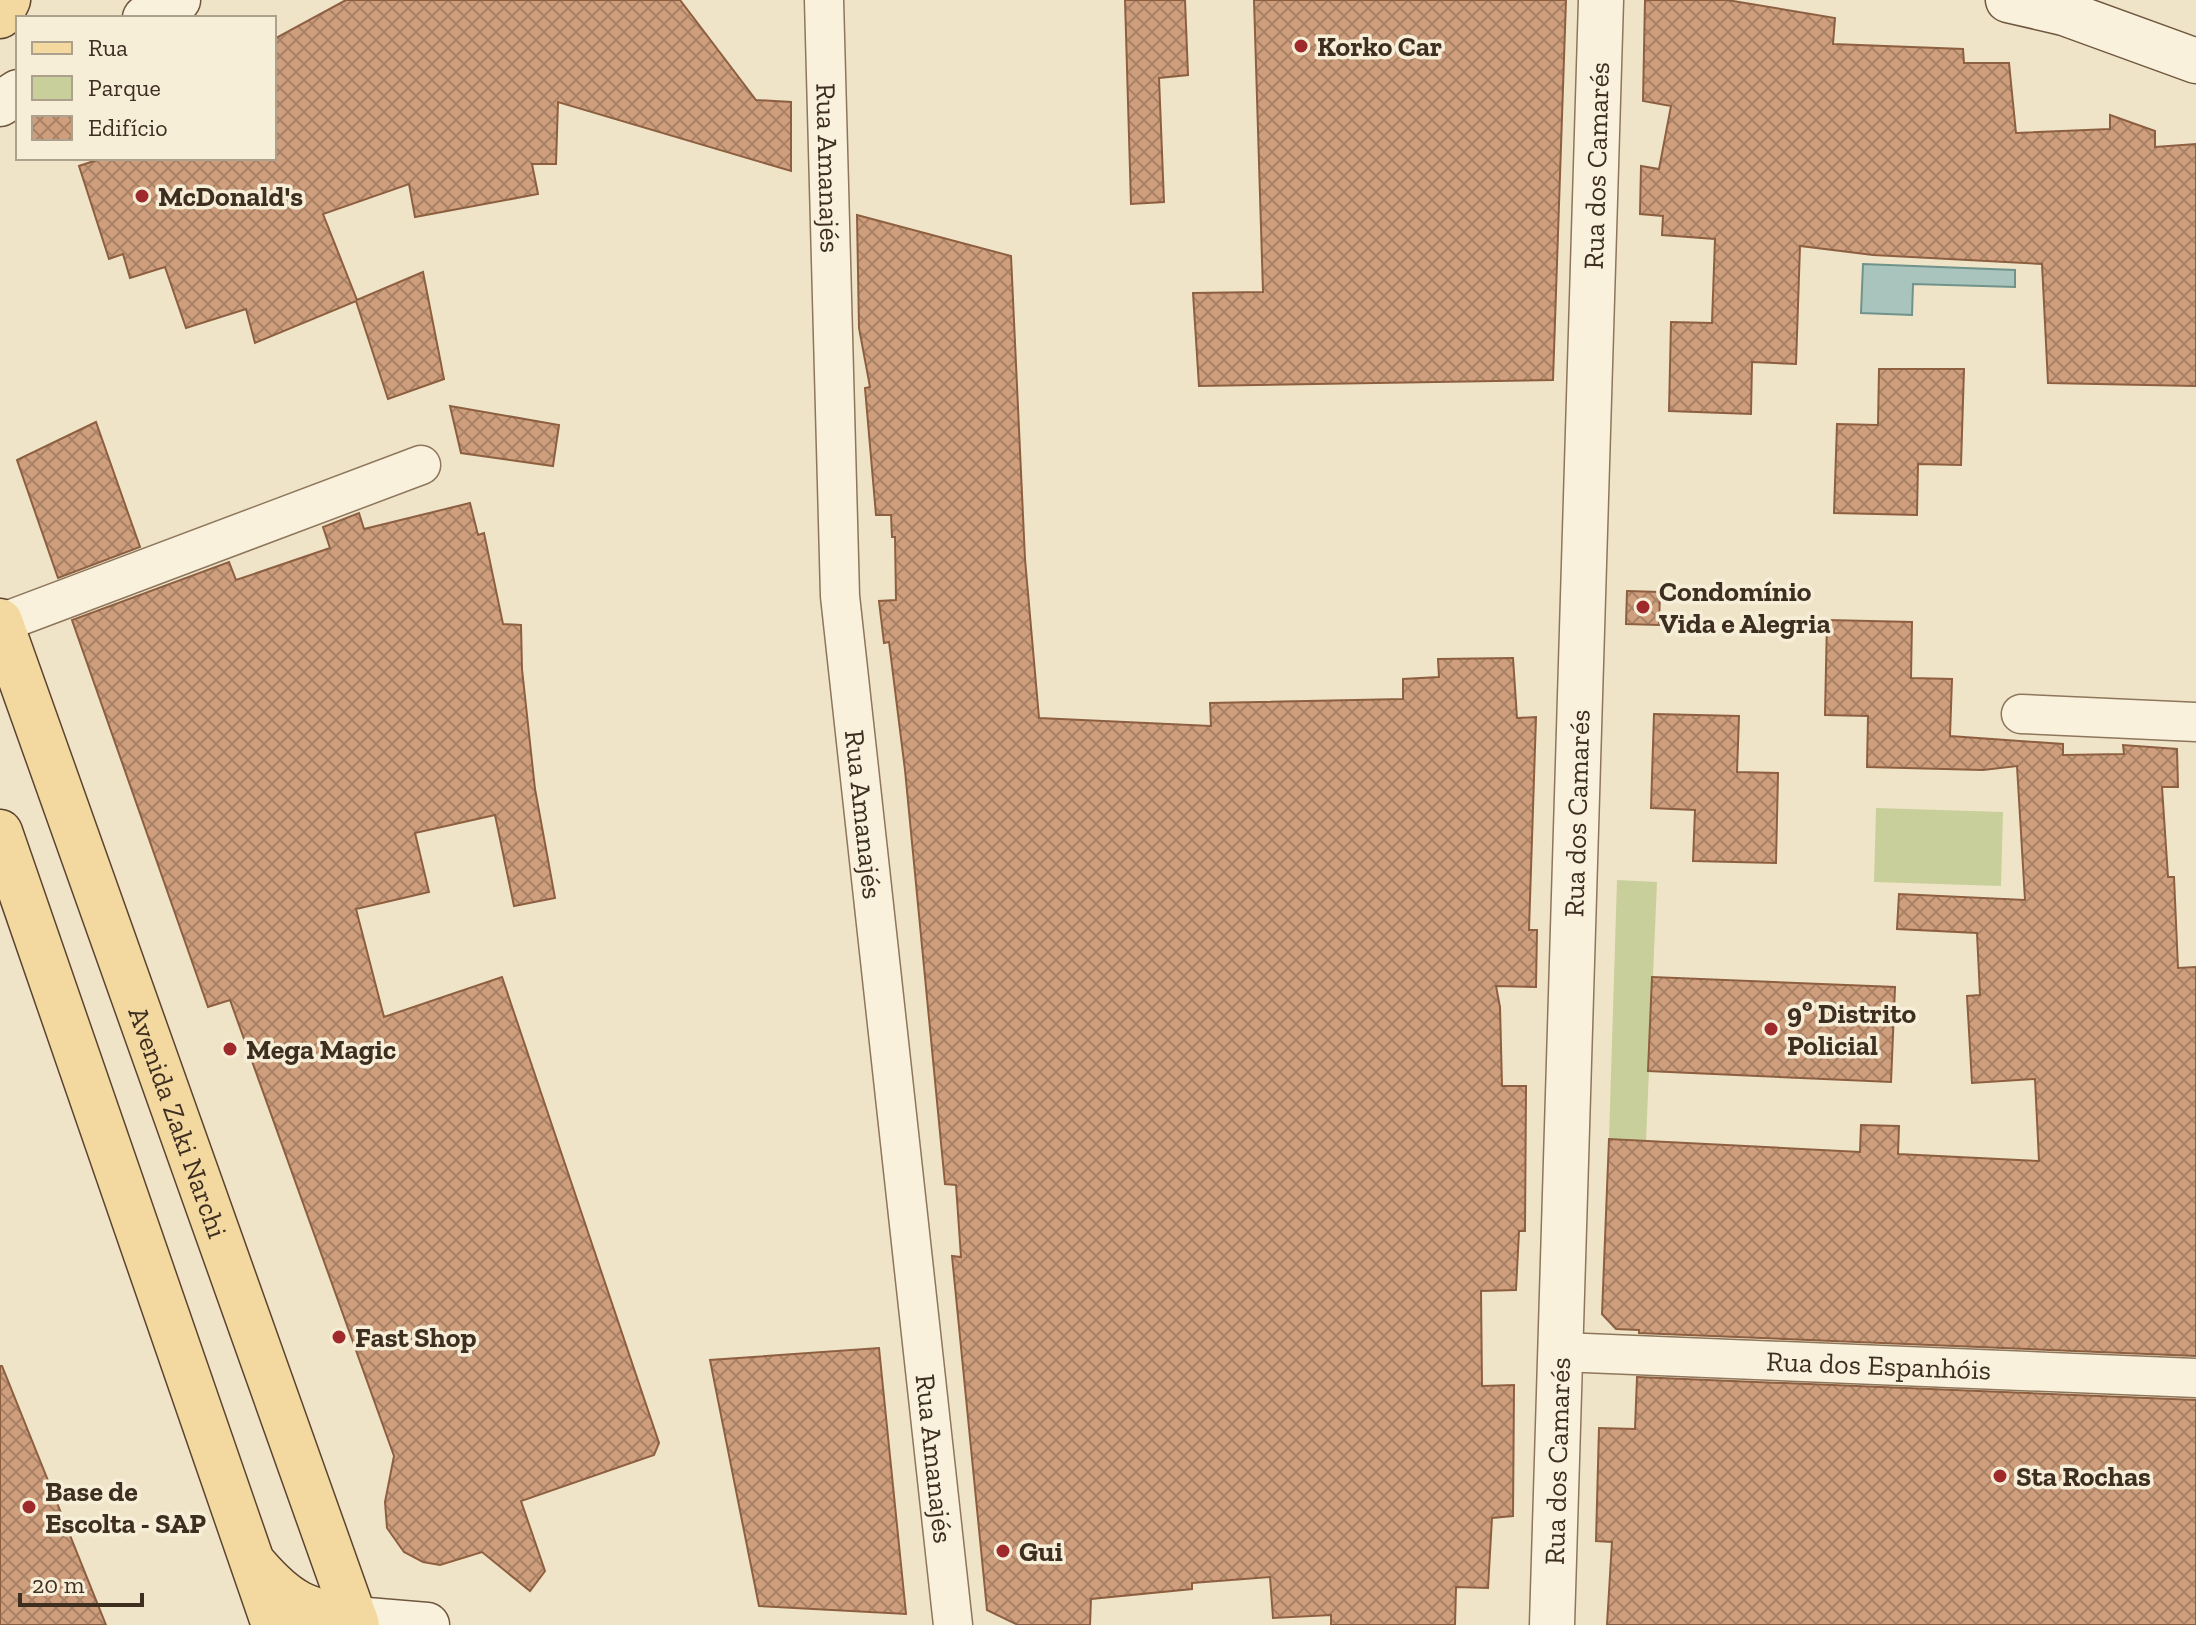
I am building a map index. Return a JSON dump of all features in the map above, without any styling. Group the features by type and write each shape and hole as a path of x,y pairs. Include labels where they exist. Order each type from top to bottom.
{"main road":[{"path":"0,16 8,0"},
{"name":"Avenida Zaki Narchi","path":"0,622 356,1622"},
{"path":"0,832 274,1625"},
{"path":"251,1561 279,1593 296,1605 356,1622"}],"street":[{"path":"149,16 178,0"},
{"name":"Rua Amanajés","path":"824,0 840,596 953,1625"},
{"name":"Rua dos Camarés","path":"1552,1625 1601,0"},
{"path":"2008,0 2053,6 2196,61"},
{"path":"0,622 421,465"},
{"path":"2021,714 2196,722"},
{"name":"Rua dos Espanhóis","path":"1561,1352 2196,1378"},
{"path":"356,1622 427,1625"}],"green space":[{"path":"1876,808 2003,812 2001,886 1874,882"},
{"path":"1617,880 1657,882 1646,1141 1609,1139"}],"water":[{"path":"1863,264 2015,270 2015,287 1913,284 1912,315 1861,313"}],"building":[{"path":"346,0 680,0 756,100 791,102 791,171 558,102 556,164 532,164 538,194 415,217 409,184 323,214 357,300 423,272 444,379 388,399 356,301 255,343 246,309 186,328 165,267 130,278 123,254 109,259 79,166 97,160 276,160 276,38"},
{"path":"1125,0 1185,0 1188,75 1159,78 1164,202 1131,204"},
{"path":"1254,0 1566,0 1553,380 1199,386 1193,293 1263,292"},
{"path":"1645,0 1727,0 1835,18 1833,44 1963,49 1964,63 2009,63 2016,133 2110,129 2110,115 2155,131 2155,147 2196,144 2196,386 2048,383 2042,264 1873,255 1800,246 1796,364 1752,362 1751,414 1669,411 1671,322 1712,323 1715,239 1662,235 1663,216 1640,214 1641,166 1659,169 1671,106 1643,101"},
{"path":"857,215 1011,256 1025,559 1039,718 1211,726 1210,703 1403,699 1403,679 1439,677 1438,659 1513,658 1517,718 1536,717 1529,930 1537,930 1536,987 1496,986 1500,1007 1502,1086 1526,1086 1525,1231 1519,1231 1516,1290 1481,1291 1482,1386 1514,1385 1513,1516 1492,1518 1488,1588 1456,1587 1455,1625 1331,1625 1331,1615 1273,1618 1270,1577 1192,1583 1192,1589 1091,1599 1090,1625 1018,1625 987,1610 952,1256 961,1257 956,1185 945,1184 905,770 889,642 884,643 879,601 896,600 895,537 892,537 891,515 876,515 865,388 870,387 859,328"},
{"path":"1879,369 1964,369 1961,465 1918,464 1917,515 1834,513 1837,424 1878,425"},
{"path":"450,406 559,425 553,466 461,453"},
{"path":"96,422 140,547 58,578 17,460"},
{"path":"470,503 478,535 484,533 503,624 521,625 522,669 535,789 555,898 514,906 495,815 415,833 429,892 356,909 384,1017 502,977 659,1443 654,1455 521,1501 545,1571 530,1591 482,1552 440,1565 423,1562 404,1552 387,1528 385,1502 394,1456 230,1000 208,1007 72,620 229,562 236,580 330,548 323,527 359,513 364,529"},
{"name":"Condomínio Vida e Alegria","path":"1627,591 1660,592 1659,625 1626,624"},
{"path":"1827,620 1912,622 1911,678 1952,679 1950,736 2063,744 2063,755 2124,754 2123,745 2177,749 2178,787 2162,787 2168,877 2174,877 2178,968 2196,967 2196,1356 1639,1333 1639,1330 1616,1329 1602,1314 1609,1139 1860,1152 1861,1125 1899,1126 1898,1154 2039,1161 2035,1079 1972,1083 1967,996 1980,995 1977,933 1897,929 1899,894 2025,900 2017,766 1983,770 1867,767 1868,716 1825,715"},
{"path":"1654,714 1739,716 1737,772 1778,773 1776,863 1693,861 1695,810 1651,808"},
{"name":"9º Distrito Policial","path":"1652,977 1895,987 1891,1082 1648,1071"},
{"path":"879,1348 906,1614 759,1606 710,1360"},
{"name":"Base de Escolta - SAP","path":"2,1366 106,1625 0,1625"},
{"path":"1637,1377 2196,1400 2196,1625 1607,1625 1612,1542 1596,1541 1599,1428 1635,1429"}],"place":[{"name":"Korko Car","path":"1301,46"},
{"name":"McDonald's","path":"142,196"},
{"name":"Condomínio Vida e Alegria","path":"1643,607"},
{"name":"9º Distrito Policial","path":"1771,1029"},
{"name":"Mega Magic","path":"230,1049"},
{"name":"Fast Shop","path":"339,1337"},
{"name":"Sta Rochas","path":"2000,1476"},
{"name":"Base de Escolta - SAP","path":"29,1507"},
{"name":"Gui","path":"1003,1551"}]}
